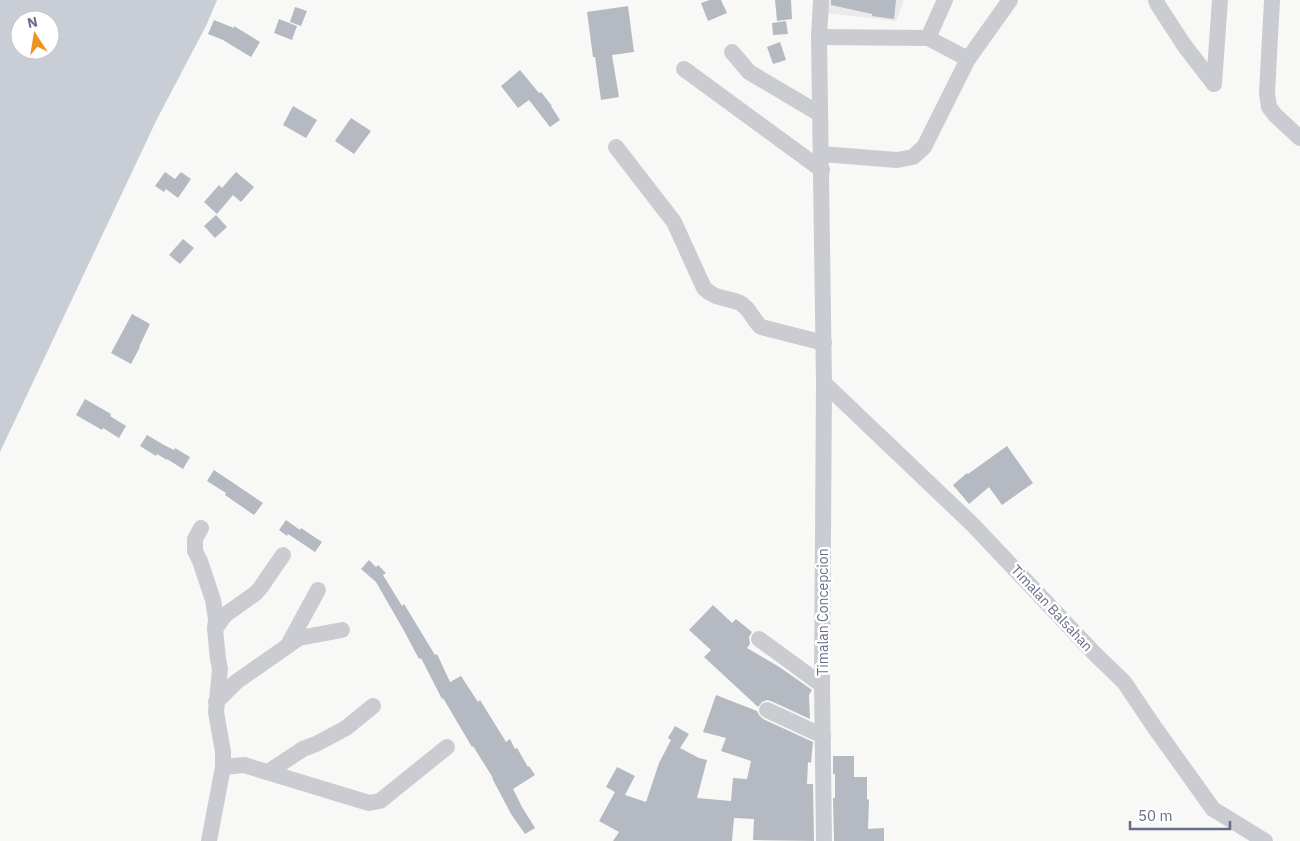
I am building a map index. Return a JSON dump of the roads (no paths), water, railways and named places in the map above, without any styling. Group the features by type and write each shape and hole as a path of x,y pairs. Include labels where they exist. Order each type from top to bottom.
{"street":[{"name":"Timalan Concepcion","path":"821,0 819,37 824,343 822,685 824,841"},
{"path":"928,38 945,0"},
{"path":"684,69 821,162 897,160 913,157 924,147 968,59 1010,0"},
{"path":"1156,0 1184,45 1214,84 1220,0"},
{"path":"1272,0 1267,93 1269,107 1300,138"},
{"path":"819,37 928,38 968,59"},
{"path":"732,52 749,72 820,114"},
{"path":"616,147 674,222 704,288 710,294 741,304 749,311 755,323 761,327 824,343"},
{"name":"Timalan Balsahan","path":"824,383 973,524 1095,654 1124,682 1213,809 1265,841"},
{"path":"201,528 195,540 195,551 213,600 216,619 215,629 220,669 216,712 223,752 223,767 209,841"},
{"path":"215,629 225,615 256,593 283,555"},
{"path":"288,645 318,590"},
{"path":"216,702 236,682 300,638 342,630"},
{"path":"758,639 822,685"},
{"path":"268,772 303,749 346,728 373,706"},
{"path":"767,710 823,736"},
{"path":"223,767 244,766 369,803 380,801 447,747"}]}
